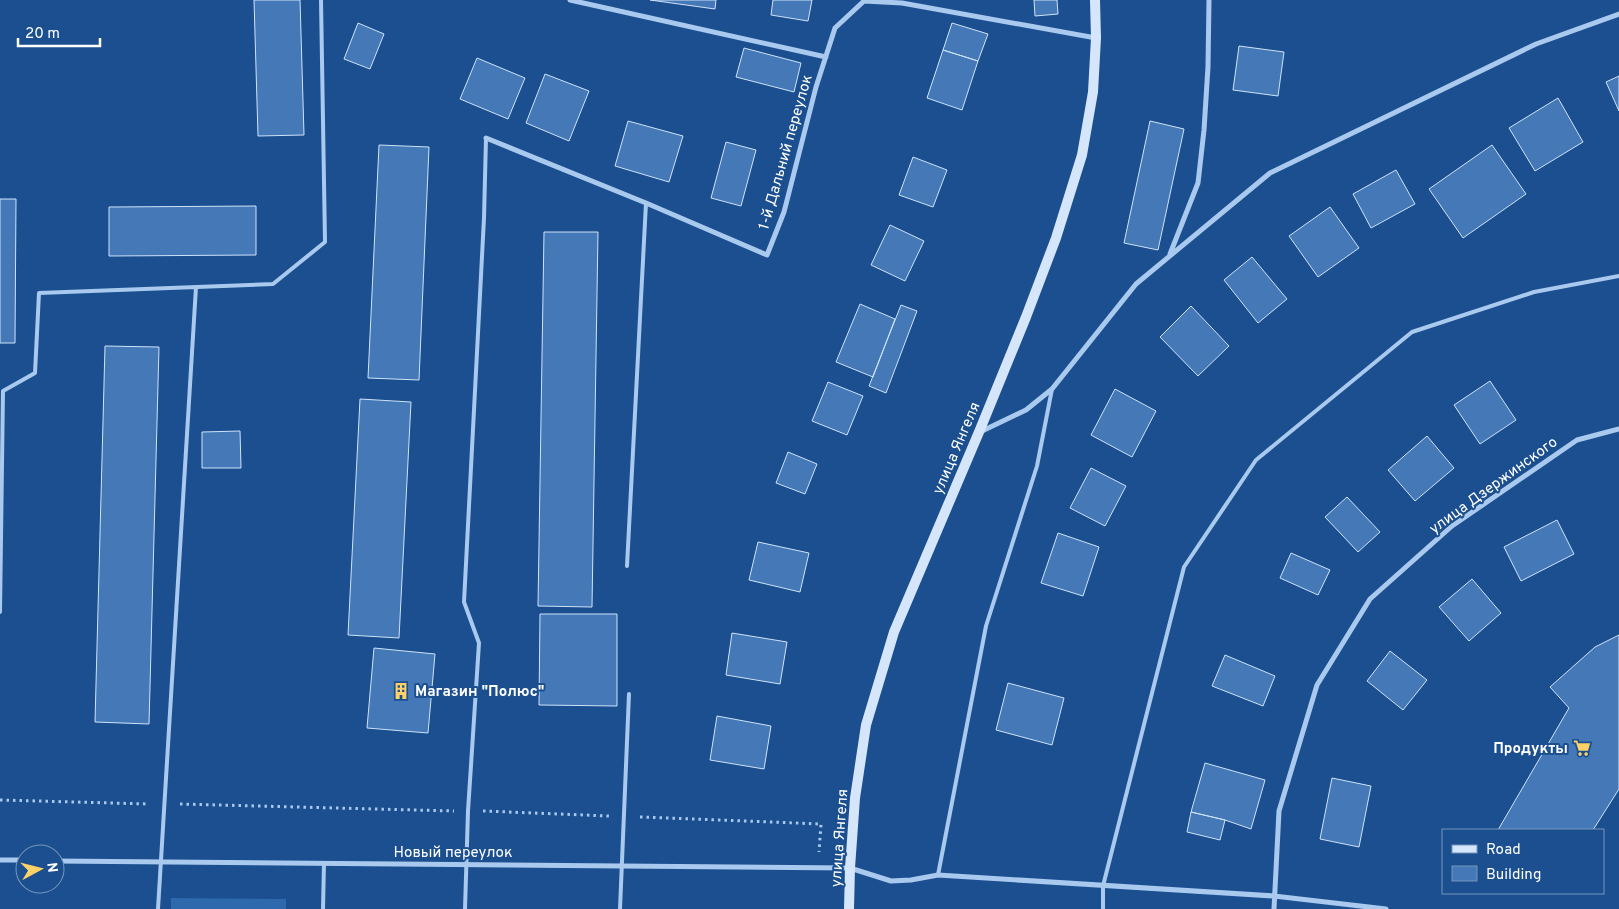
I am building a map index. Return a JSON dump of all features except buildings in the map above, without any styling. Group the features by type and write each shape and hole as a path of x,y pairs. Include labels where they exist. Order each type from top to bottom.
{"main road":[{"name":"улица Янгеля","path":"850,909 850,868 856,798 866,726 894,632 979,432 1056,238 1082,155 1093,92 1096,38 1095,0"}],"street":[{"path":"570,0 826,57"},
{"path":"1169,256 1198,183 1208,68 1208,0"},
{"name":"1-й Дальний переулок","path":"486,138 767,255 784,212 816,87 835,28 864,1 902,4 1096,38"},
{"path":"979,432 1026,410 1052,389 1136,284 1270,173 1536,44 1619,14"},
{"name":"улица Дзержинского","path":"1274,909 1279,811 1317,685 1370,599 1452,526 1577,440 1619,430"},
{"path":"0,860 15,860"},
{"name":"Новый переулок","path":"65,861 850,868 891,881 911,880 938,875 1274,896 1386,909"}],"lane":[{"path":"0,612 3,391 35,372 39,293 273,284 324,242 321,0"},
{"path":"464,909 468,811 479,643 464,602 484,218 486,138"},
{"path":"627,566 646,203"},
{"path":"1103,909 1103,886 1184,567 1256,460 1412,332 1534,292 1619,276"},
{"path":"158,909 196,287"},
{"path":"938,875 986,626 1037,466 1052,389"},
{"path":"620,909 629,694"},
{"path":"323,909 324,863"}],"path":[{"path":"0,800 468,811 821,824 818,867"}],"shaded area":[{"path":"171,898 286,899 286,909 171,909"}],"place":[{"name":"Магазин \"Полюс\"","path":"401,691"},
{"name":"Продукты","path":"1582,748"}]}
